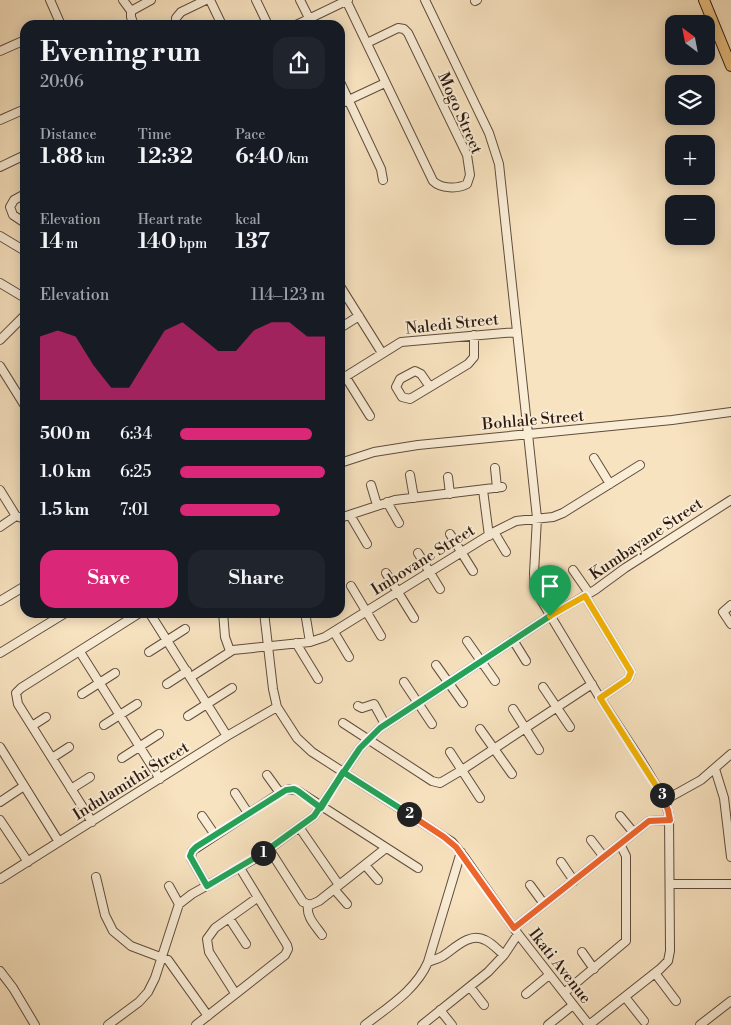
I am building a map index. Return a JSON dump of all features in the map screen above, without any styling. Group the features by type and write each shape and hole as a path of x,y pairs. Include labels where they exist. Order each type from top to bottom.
{"main road":[{"path":"704,0 731,66"}],"street":[{"path":"50,0 59,20"},
{"path":"123,0 131,11 132,20"},
{"path":"131,11 152,0"},
{"path":"176,20 181,12 208,0 219,20"},
{"path":"256,0 266,20"},
{"path":"300,0 309,18"},
{"path":"305,20 347,0"},
{"name":"Mogo Street","path":"347,0 434,183 446,187 461,187 467,184 470,175 467,155 408,33 404,29 398,28 367,42"},
{"path":"425,0 484,121 497,154 526,434 537,518 534,585 550,616 665,800 670,820 669,956 665,964 655,973 589,1025"},
{"path":"0,51 20,42"},
{"path":"345,102 385,83"},
{"path":"345,92 381,168 383,180"},
{"path":"0,120 20,111"},
{"path":"0,167 20,157"},
{"path":"20,197 11,203 10,211 12,216 20,220"},
{"path":"0,236 20,247"},
{"path":"0,284 20,295"},
{"path":"345,294 382,353"},
{"path":"345,325 359,316"},
{"path":"0,340 20,320"},
{"name":"Naledi Street","path":"345,377 382,353 406,341 516,332"},
{"path":"430,387 472,360 475,352 474,335"},
{"path":"0,366 20,398"},
{"path":"345,381 370,416"},
{"name":"Bohlale Street","path":"345,461 374,452 401,447 672,420 731,412"},
{"path":"594,458 610,484"},
{"name":"Imbovane Street","path":"167,684 230,652 319,640 491,534 516,521 552,517 563,513 640,465"},
{"path":"345,516 387,502 500,488 495,468"},
{"path":"410,475 414,498"},
{"path":"448,477 450,494"},
{"path":"371,485 376,505"},
{"path":"0,490 16,516 20,517"},
{"path":"483,490 491,534 506,552"},
{"path":"387,502 399,523"},
{"name":"Kumbayane Street","path":"179,904 186,898 240,868 314,816 343,772 368,739 385,724 550,616 730,504"},
{"path":"350,514 367,544"},
{"path":"0,527 16,516"},
{"path":"450,534 473,572"},
{"path":"418,553 440,589"},
{"path":"573,570 631,672 628,679 600,698"},
{"path":"386,573 414,618"},
{"path":"351,586 381,636"},
{"path":"0,601 20,589"},
{"path":"731,605 724,611 727,621 731,624"},
{"path":"0,653 57,618"},
{"path":"92,822 16,700 16,692 132,618"},
{"path":"153,618 227,736"},
{"path":"224,618 230,652"},
{"name":"Ikati Avenue","path":"265,618 276,707 304,746 444,837 461,852 516,931 589,1025"},
{"path":"306,618 310,642"},
{"path":"148,652 185,629"},
{"path":"334,632 349,657"},
{"path":"513,640 526,661"},
{"path":"467,641 495,681"},
{"path":"296,643 318,679"},
{"path":"80,652 160,779"},
{"path":"436,665 463,703"},
{"path":"82,694 115,673"},
{"path":"404,682 432,724"},
{"path":"343,724 436,783 444,782 592,684"},
{"path":"544,687 570,727"},
{"path":"188,716 232,688"},
{"path":"104,725 137,704"},
{"path":"358,706 362,708 374,704 385,724"},
{"name":"Indulamithi Street","path":"0,879 276,707"},
{"path":"513,709 539,750"},
{"path":"32,726 46,717"},
{"path":"480,729 512,774"},
{"path":"122,758 159,734"},
{"path":"0,747 59,842"},
{"path":"52,758 69,747"},
{"path":"450,752 480,798"},
{"path":"665,800 701,780 731,754"},
{"path":"715,769 727,798 731,857"},
{"path":"267,775 280,793"},
{"path":"71,789 90,776"},
{"path":"0,802 24,786"},
{"path":"207,886 192,862 190,853 280,793 294,789 321,808 418,868"},
{"path":"235,793 248,813"},
{"path":"202,816 215,835"},
{"path":"620,816 634,833"},
{"path":"0,820 28,862"},
{"path":"422,1025 488,972 504,955 516,931 544,904 652,820 670,820"},
{"path":"300,827 347,904"},
{"path":"591,840 604,857"},
{"path":"564,993 623,945 626,939 626,856 620,844"},
{"path":"308,905 319,901 386,848"},
{"path":"269,849 300,898 308,905"},
{"path":"365,1025 412,986 423,972 428,962 461,852"},
{"path":"561,862 574,881"},
{"path":"365,865 378,880"},
{"path":"196,1025 285,955 288,949 240,868"},
{"path":"96,877 104,914 113,932 131,946 162,957 174,966 208,1016"},
{"path":"670,884 731,884"},
{"path":"108,1025 139,1002 148,992 156,978 179,904 169,886"},
{"path":"530,886 544,904"},
{"path":"235,993 212,956 207,944 212,931 257,898"},
{"path":"308,905 307,912 309,918 322,935"},
{"path":"229,918 246,944"},
{"path":"428,962 463,942 478,938 487,940 504,955"},
{"path":"582,952 594,968"},
{"path":"0,971 13,988 35,1025"},
{"path":"655,973 676,1001"},
{"path":"526,994 549,975"},
{"path":"470,987 484,1005"},
{"path":"625,997 644,1021"},
{"path":"700,1025 731,1001"},
{"path":"548,1025 572,1005"},
{"path":"440,1010 452,1025"}],"route":[{"path":"550,616 380,728 360,748 343,772 321,808 314,816 284,839 207,886 192,862 190,853 194,849 286,790 294,789 298,791 321,808 343,772 452,842 466,858 514,928 649,821 670,820 665,800 600,698 630,677 630,667 585,596 550,616"}]}
